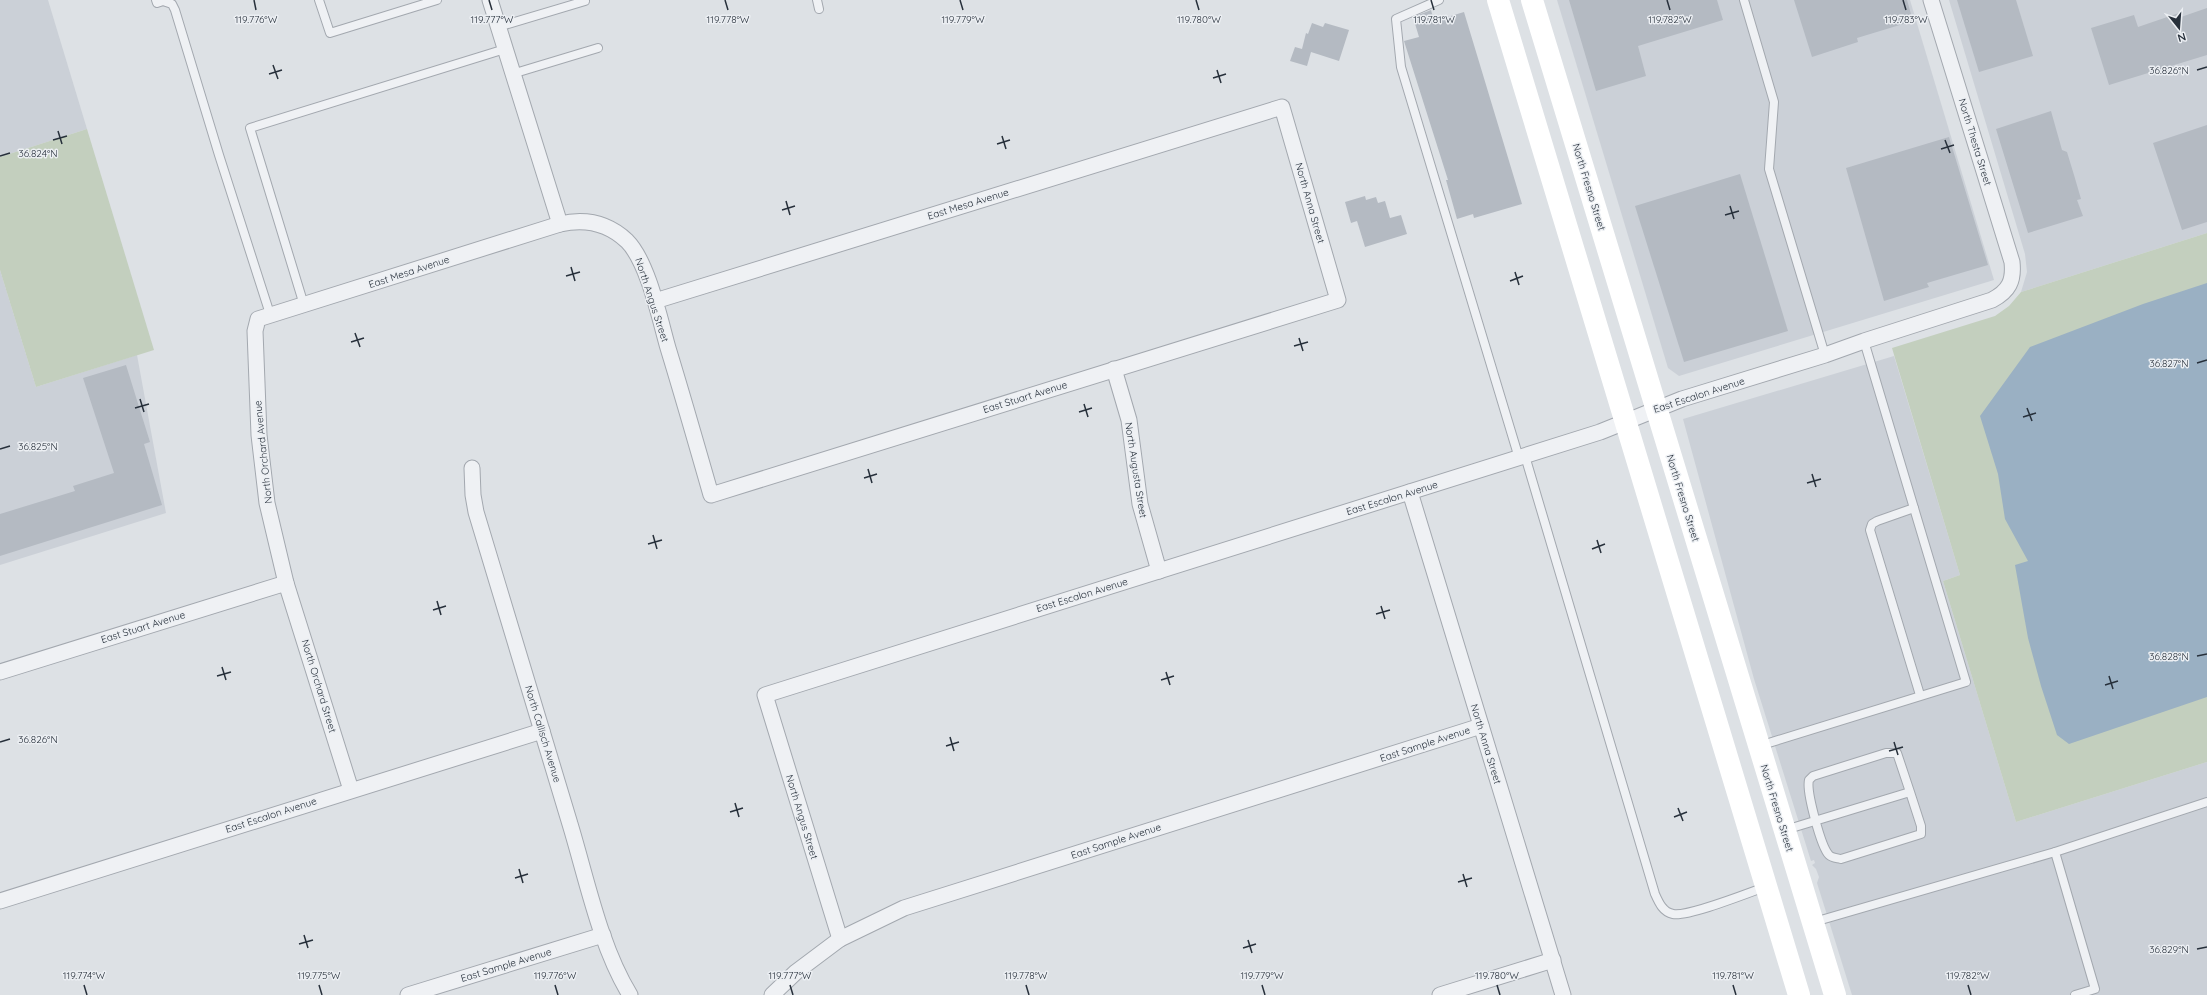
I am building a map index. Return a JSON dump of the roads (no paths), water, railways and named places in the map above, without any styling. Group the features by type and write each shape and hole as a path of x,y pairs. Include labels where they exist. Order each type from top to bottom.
{"main road":[{"path":"1498,0 1627,422 1799,995"},
{"name":"North Fresno Street","path":"1532,0 1835,995"},
{"path":"1766,886 1782,901 1794,929 1814,995"}],"street":[{"path":"490,0 560,224"},
{"name":"North Thesta Street","path":"1931,0 2012,262 2013,273 2010,285"},
{"name":"East Mesa Avenue","path":"654,301 1282,107"},
{"name":"North Anna Street","path":"1282,107 1338,300"},
{"name":"North Angus Street","path":"560,224 585,220 600,224 614,231 628,242 637,254 654,301 711,495"},
{"name":"East Mesa Avenue","path":"264,317 560,224"},
{"name":"East Escalon Avenue","path":"765,695 1600,432 1656,409 1825,355 1864,340 1992,300 2004,294 2010,285"},
{"name":"East Stuart Avenue","path":"711,495 1338,300"},
{"name":"North Orchard Avenue","path":"264,317 255,331 259,435 267,503 286,583"},
{"name":"North Augusta Street","path":"1114,369 1129,420 1140,504 1159,571"},
{"name":"North Callisch Avenue","path":"472,468 473,495 476,512 603,935 621,980 630,995"},
{"name":"North Anna Street","path":"1410,492 1563,995"},
{"name":"East Stuart Avenue","path":"0,672 286,583"},
{"name":"North Orchard Street","path":"286,583 351,790"},
{"name":"North Angus Street","path":"765,695 840,939"},
{"name":"East Sample Avenue","path":"772,995 796,972 840,939 904,908 1481,726"},
{"name":"East Escalon Avenue","path":"0,901 542,731"},
{"name":"East Sample Avenue","path":"411,995 603,935"},
{"path":"1440,995 1553,960"}],"lane":[{"path":"156,0 157,3 163,1 172,4 175,10 219,155 264,317"},
{"path":"319,0 330,33 437,0"},
{"path":"817,0 819,9"},
{"path":"1439,0 1396,19 1401,67 1653,887 1660,905 1664,910 1672,914 1679,914 1709,906 1766,886"},
{"path":"1744,0 1774,102 1769,169 1825,355"},
{"path":"498,27 585,1"},
{"path":"512,74 598,48"},
{"path":"304,305 250,128 505,49"},
{"path":"1758,746 1966,682 1864,340"},
{"path":"1914,508 1877,521 1872,524 1870,530 1920,696"},
{"path":"1892,752 1897,753 1899,757 1910,792 1921,826 1920,834 1841,859 1829,855 1816,820 1808,791 1809,780 1813,776 1892,752"},
{"path":"1784,830 1910,792"},
{"path":"1812,923 2055,852 2207,802"},
{"path":"2055,852 2096,992 2075,995"}],"water":[{"path":"2207,283 2207,697 2069,744 2057,735 2041,686 2028,638 2015,565 2028,561 2005,519 1998,474 1980,416 2030,347 2143,304"}]}
